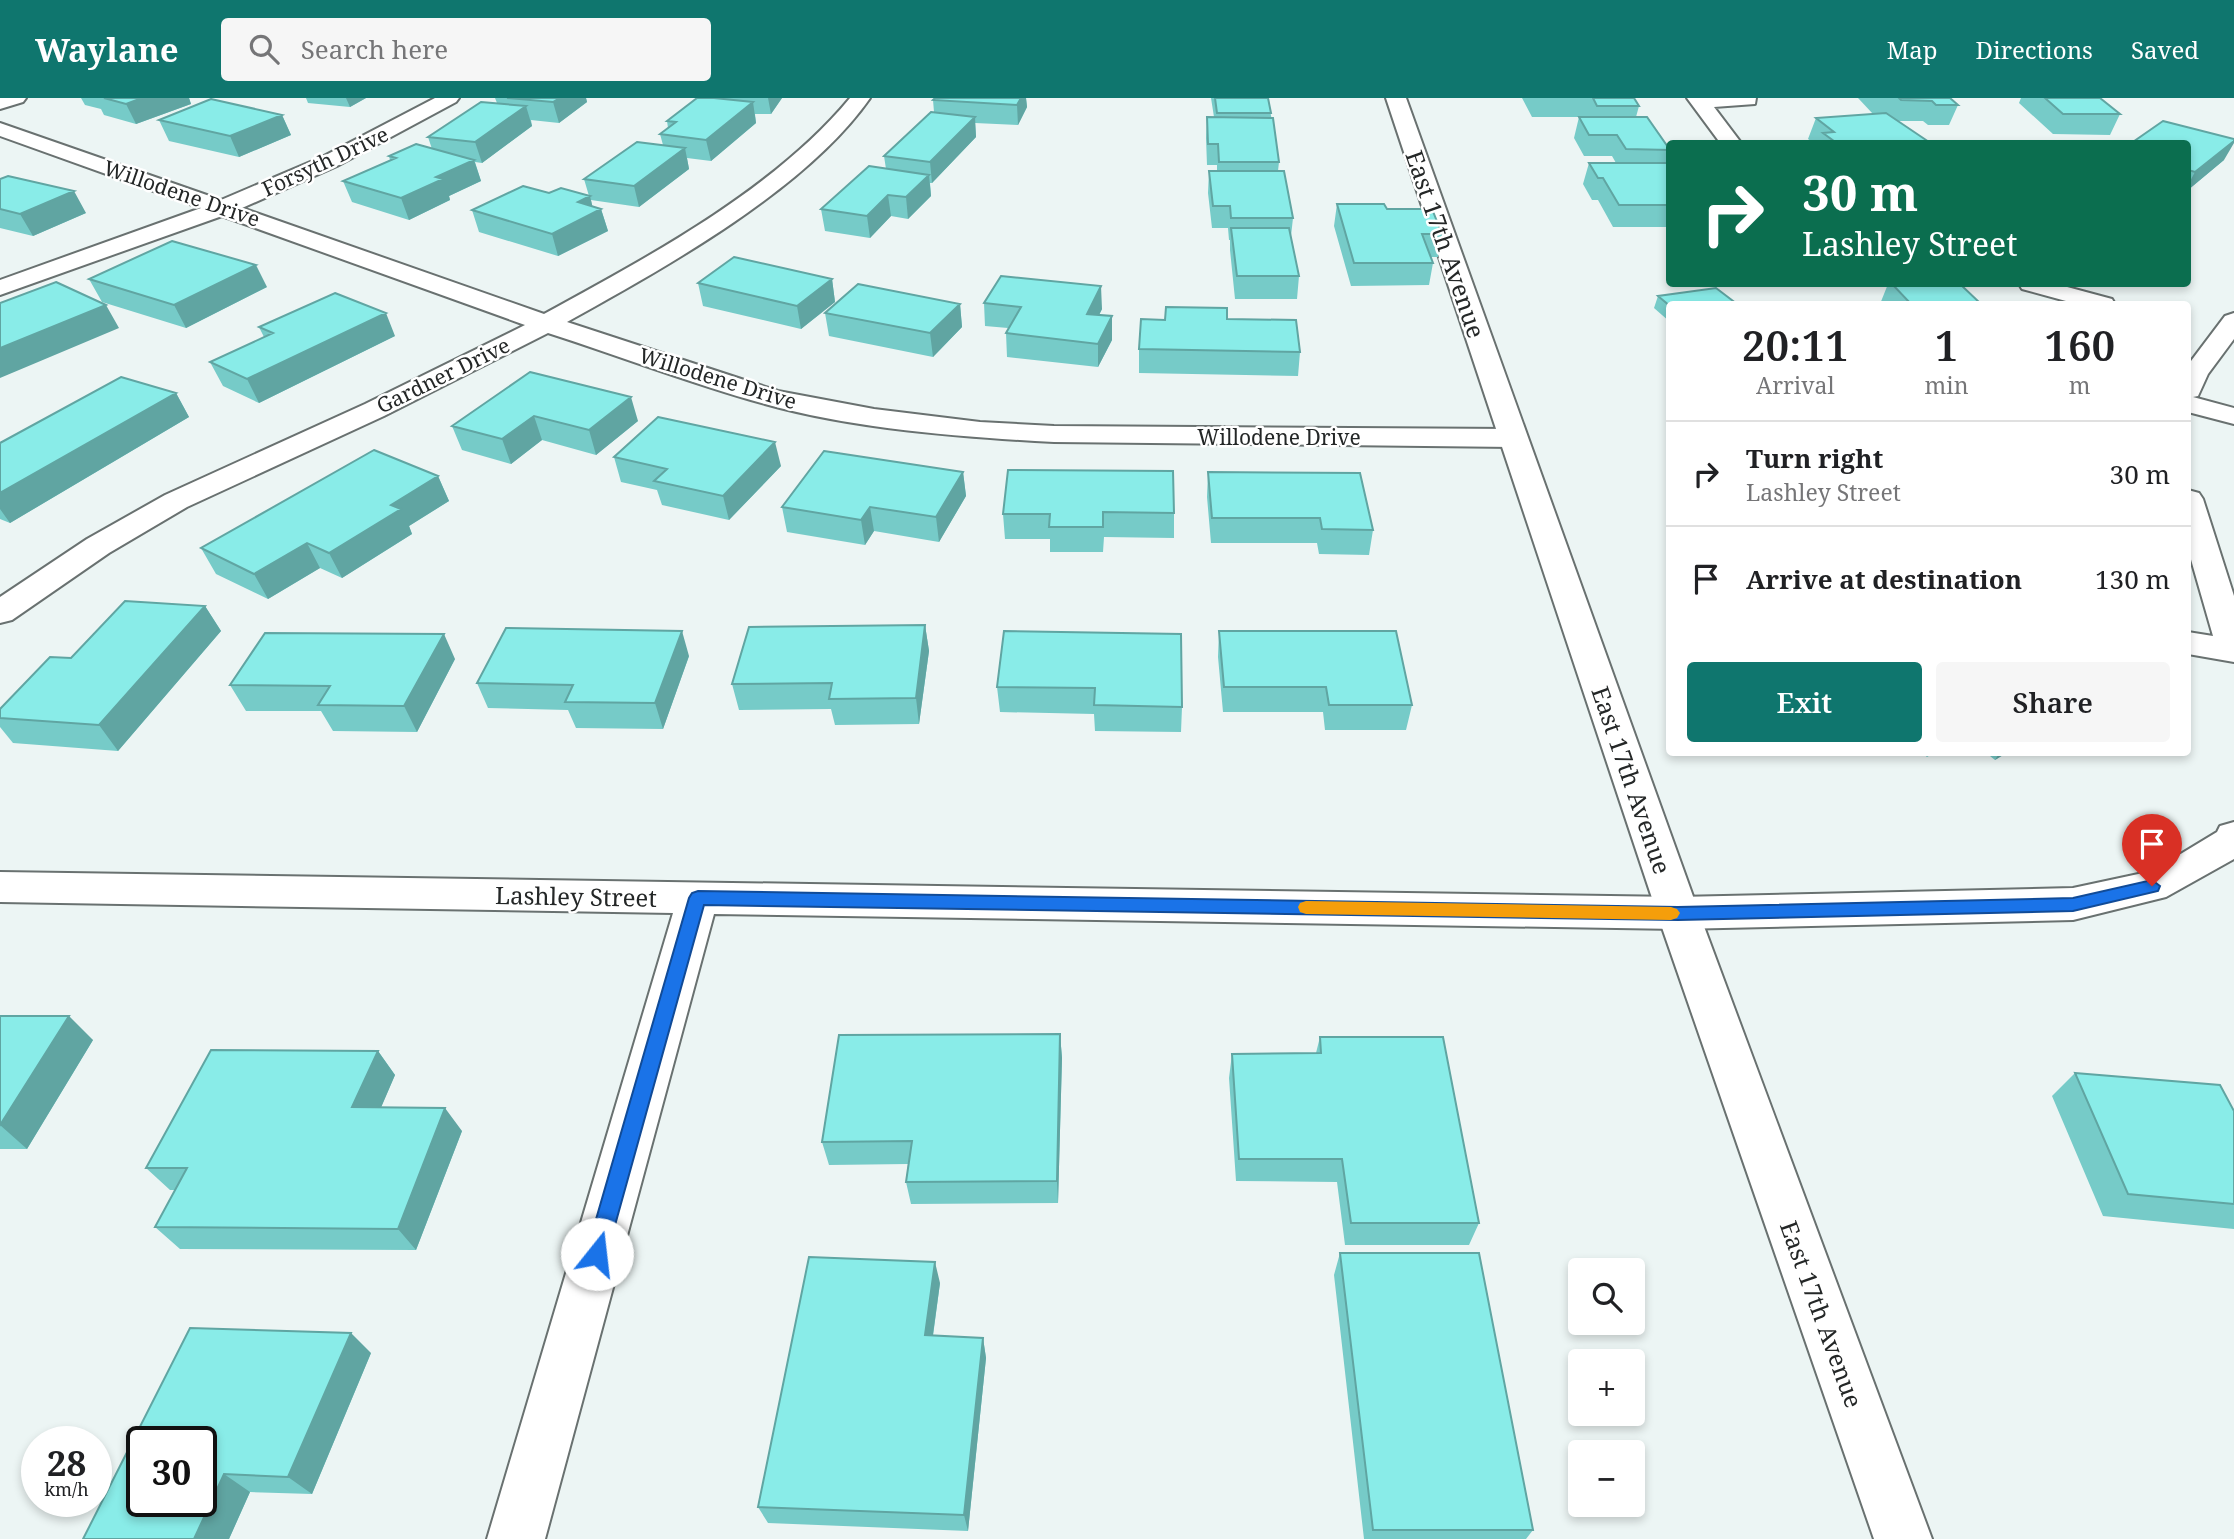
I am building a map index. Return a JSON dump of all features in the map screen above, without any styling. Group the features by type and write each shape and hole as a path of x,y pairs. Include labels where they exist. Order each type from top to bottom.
{"street":[{"path":"0,103 16,98"},
{"name":"Forsyth Drive","path":"0,288 223,208 384,135 449,98"},
{"name":"Gardner Drive","path":"0,613 64,567 199,489 398,398 547,324 629,278 740,206 804,156 851,111 860,98"},
{"name":"East 17th Avenue","path":"1396,98 1678,913 1903,1539"},
{"path":"1699,99 1748,100"},
{"path":"1699,99 1729,140"},
{"name":"Willodene Drive","path":"0,129 547,324 773,398 873,417 980,430 1054,434 1513,438"},
{"path":"2042,287 2092,301"},
{"path":"2191,383 2218,330"},
{"path":"2191,405 2234,416"},
{"path":"2191,509 2234,650 2191,643"},
{"name":"Lashley Street","path":"0,887 1678,913 2073,904 2152,886 2193,866 2233,841"},
{"path":"516,1539 698,898"}],"building":[{"path":"104,98 142,98 126,104"},
{"path":"507,98 560,98 553,102"},
{"path":"697,98 753,102 706,140 660,134 676,122 667,121"},
{"path":"1021,98 1017,105 933,100"},
{"path":"1215,98 1268,98 1271,113 1217,113"},
{"path":"1593,98 1634,98 1639,106 1597,106"},
{"path":"1899,98 1950,98 1958,105 1936,105 1932,101"},
{"path":"2045,98 2100,98 2120,114 2063,114"},
{"path":"211,99 282,115 230,136 159,120"},
{"path":"481,102 526,106 475,142 428,137"},
{"path":"931,112 975,117 930,162 884,156"},
{"path":"1886,113 1926,140 1833,140 1823,133 1834,132 1816,118"},
{"path":"1207,117 1273,118 1279,162 1219,162 1218,144 1208,144"},
{"path":"1579,117 1647,117 1666,144 1666,150 1626,149 1617,135 1589,135"},
{"path":"2163,121 2234,141 2195,172 2191,171 2191,140 2136,140"},
{"path":"637,142 685,148 634,186 584,179"},
{"path":"416,144 474,160 436,177 443,179 401,198 343,181 396,158 389,156"},
{"path":"1589,163 1666,163 1666,205 1619,205 1603,178 1598,178"},
{"path":"869,166 929,175 906,197 888,195 867,216 821,209"},
{"path":"1209,171 1284,171 1293,218 1231,218 1230,206 1213,206"},
{"path":"8,176 74,191 20,214 0,209 0,179"},
{"path":"523,186 549,193 561,188 590,196 578,202 601,209 552,234 472,210"},
{"path":"1337,204 1384,204 1387,209 1432,209 1442,234 1422,234 1433,263 1354,263"},
{"path":"1231,228 1289,228 1299,276 1237,276"},
{"path":"172,241 256,265 174,305 89,279"},
{"path":"734,257 832,279 797,306 698,283"},
{"path":"1001,276 1101,286 1087,314 1112,316 1098,344 1006,333 1021,307 984,303"},
{"path":"56,282 106,305 0,348 0,303"},
{"path":"858,284 960,304 930,333 825,313"},
{"path":"1895,287 1963,287 1978,301 1908,301"},
{"path":"1716,288 1733,301 1666,303 1658,296"},
{"path":"335,293 386,313 247,379 210,362 273,333 259,327"},
{"path":"1166,307 1227,308 1227,319 1296,320 1300,352 1139,349 1141,319 1165,320"},
{"path":"530,372 631,397 589,430 534,416 502,439 452,426"},
{"path":"121,377 176,393 0,493 0,443"},
{"path":"658,417 775,442 723,496 654,481 667,469 614,457"},
{"path":"374,450 438,476 391,505 401,509 329,553 307,543 254,574 201,548"},
{"path":"824,451 963,472 936,517 870,507 861,520 782,507"},
{"path":"1008,470 1173,471 1174,513 1103,512 1103,527 1049,527 1050,514 1003,514"},
{"path":"1208,472 1360,473 1373,530 1322,529 1320,518 1212,518"},
{"path":"125,601 205,606 99,725 0,718 0,709 50,657 71,658"},
{"path":"925,625 916,698 829,699 832,683 732,684 749,627"},
{"path":"506,628 682,631 655,703 565,702 573,685 477,683"},
{"path":"1004,631 1181,634 1182,707 1094,705 1095,688 997,687"},
{"path":"1219,631 1396,631 1412,705 1329,705 1326,687 1224,687"},
{"path":"265,633 444,634 404,706 318,705 330,686 230,685"},
{"path":"0,1016 69,1016 0,1125"},
{"path":"1060,1034 1057,1181 906,1182 912,1141 822,1142 839,1035"},
{"path":"1320,1037 1443,1037 1479,1223 1351,1223 1342,1159 1239,1159 1232,1054 1321,1053"},
{"path":"211,1050 378,1051 352,1107 445,1108 398,1229 155,1227 187,1168 146,1168"},
{"path":"2075,1073 2220,1085 2234,1111 2234,1204 2128,1194"},
{"path":"1340,1253 1479,1253 1533,1530 1373,1530"},
{"path":"809,1257 935,1262 925,1335 983,1338 964,1515 758,1507"},
{"path":"190,1328 351,1333 288,1477 224,1474 217,1489 217,1426 140,1426"},
{"path":"126,1454 126,1517 204,1517 194,1539 83,1539 94,1517 112,1517 112,1482"}],"slow traffic":[{"path":"1306,907 1671,913"}],"route":[{"path":"597,1254 698,898 1678,913 2073,904 2152,886"}]}
